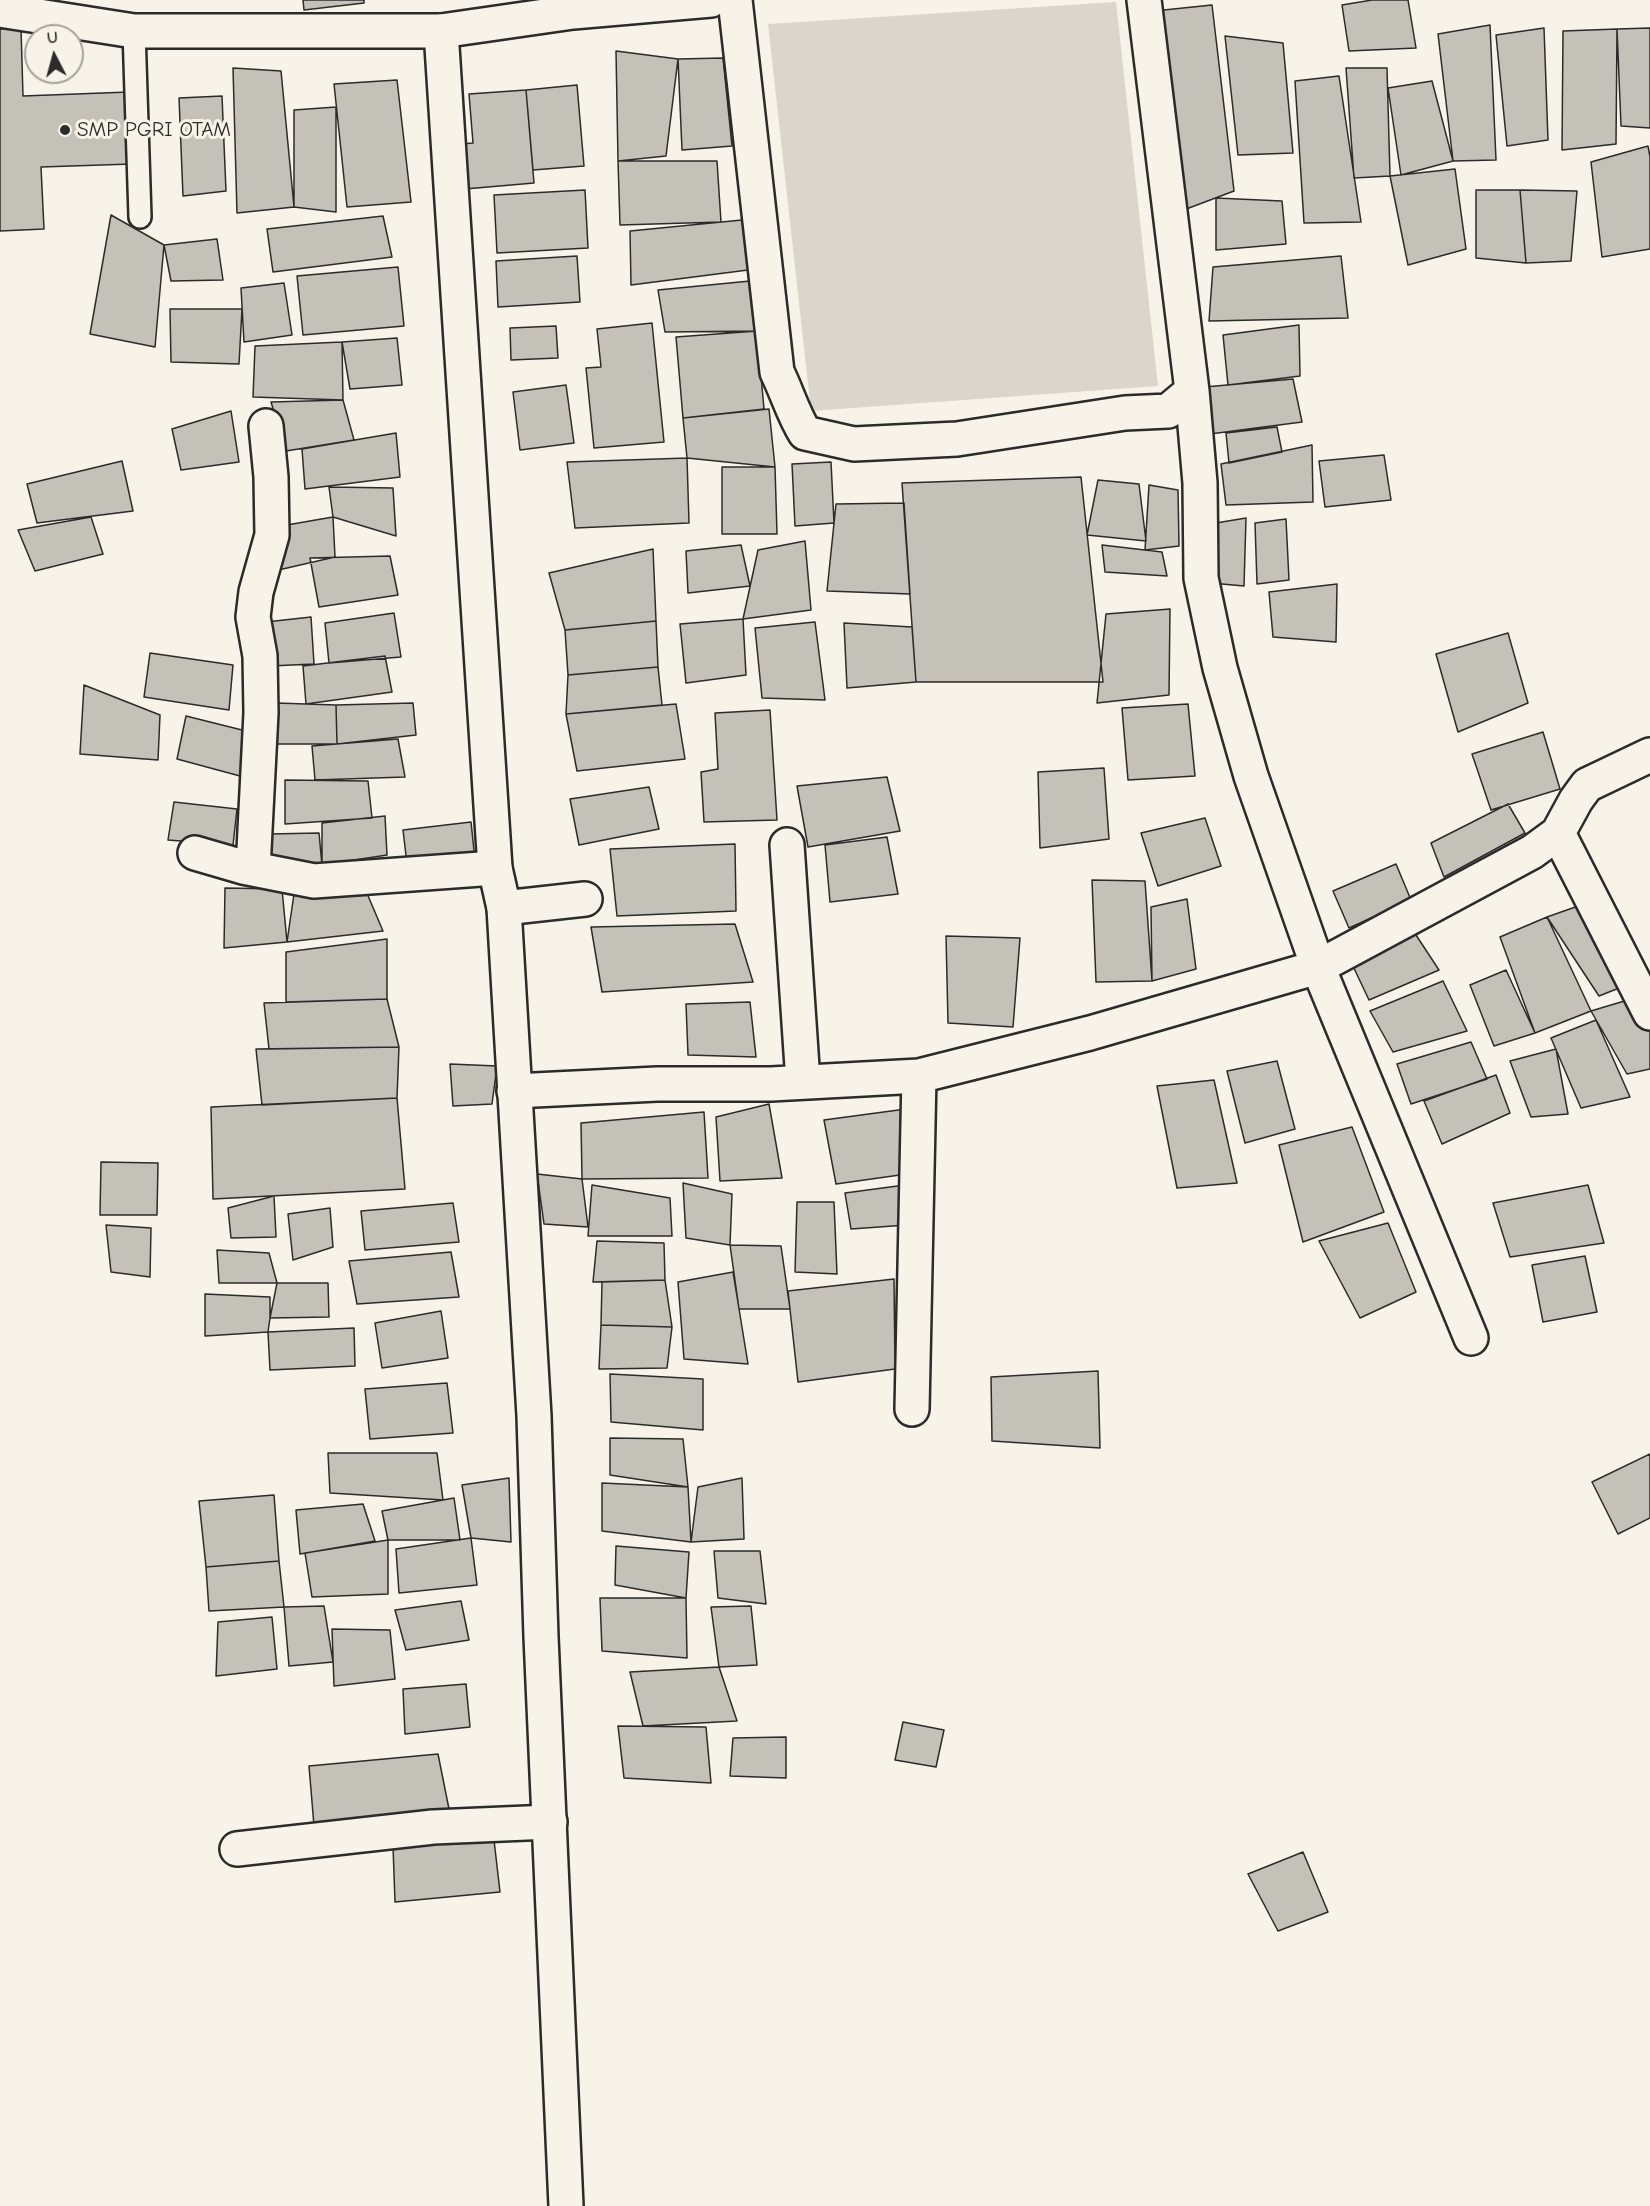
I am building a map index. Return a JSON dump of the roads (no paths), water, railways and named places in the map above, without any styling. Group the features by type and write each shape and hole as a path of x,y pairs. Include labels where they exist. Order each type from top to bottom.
{"street":[{"path":"0,10 134,31 441,31 573,6 711,0"},
{"path":"735,0 777,372 788,394 795,418 805,433 854,444 957,439 1125,413 1168,411 1192,391"},
{"path":"1144,0 1192,391 1200,483 1201,578 1220,668 1251,776 1317,967 1471,1338"},
{"path":"441,31 495,868 504,908 534,1416 540,1637 566,2206"},
{"path":"253,869 261,712 260,656 253,617 256,592 272,535 271,477 266,426"},
{"path":"514,1091 919,1076 1090,1033 1317,967 1532,852 1558,833 1575,800 1587,785 1650,755"},
{"path":"1558,833 1650,1013"},
{"path":"787,844 803,1082"},
{"path":"195,853 253,869 314,881 495,868"},
{"path":"504,908 585,899"},
{"path":"912,1409 919,1076"},
{"path":"237,1849 433,1827 550,1822"}],"lane":[{"path":"134,31 140,217"}],"place":[{"name":"SMP PGRI OTAM","path":"65,130"}]}
